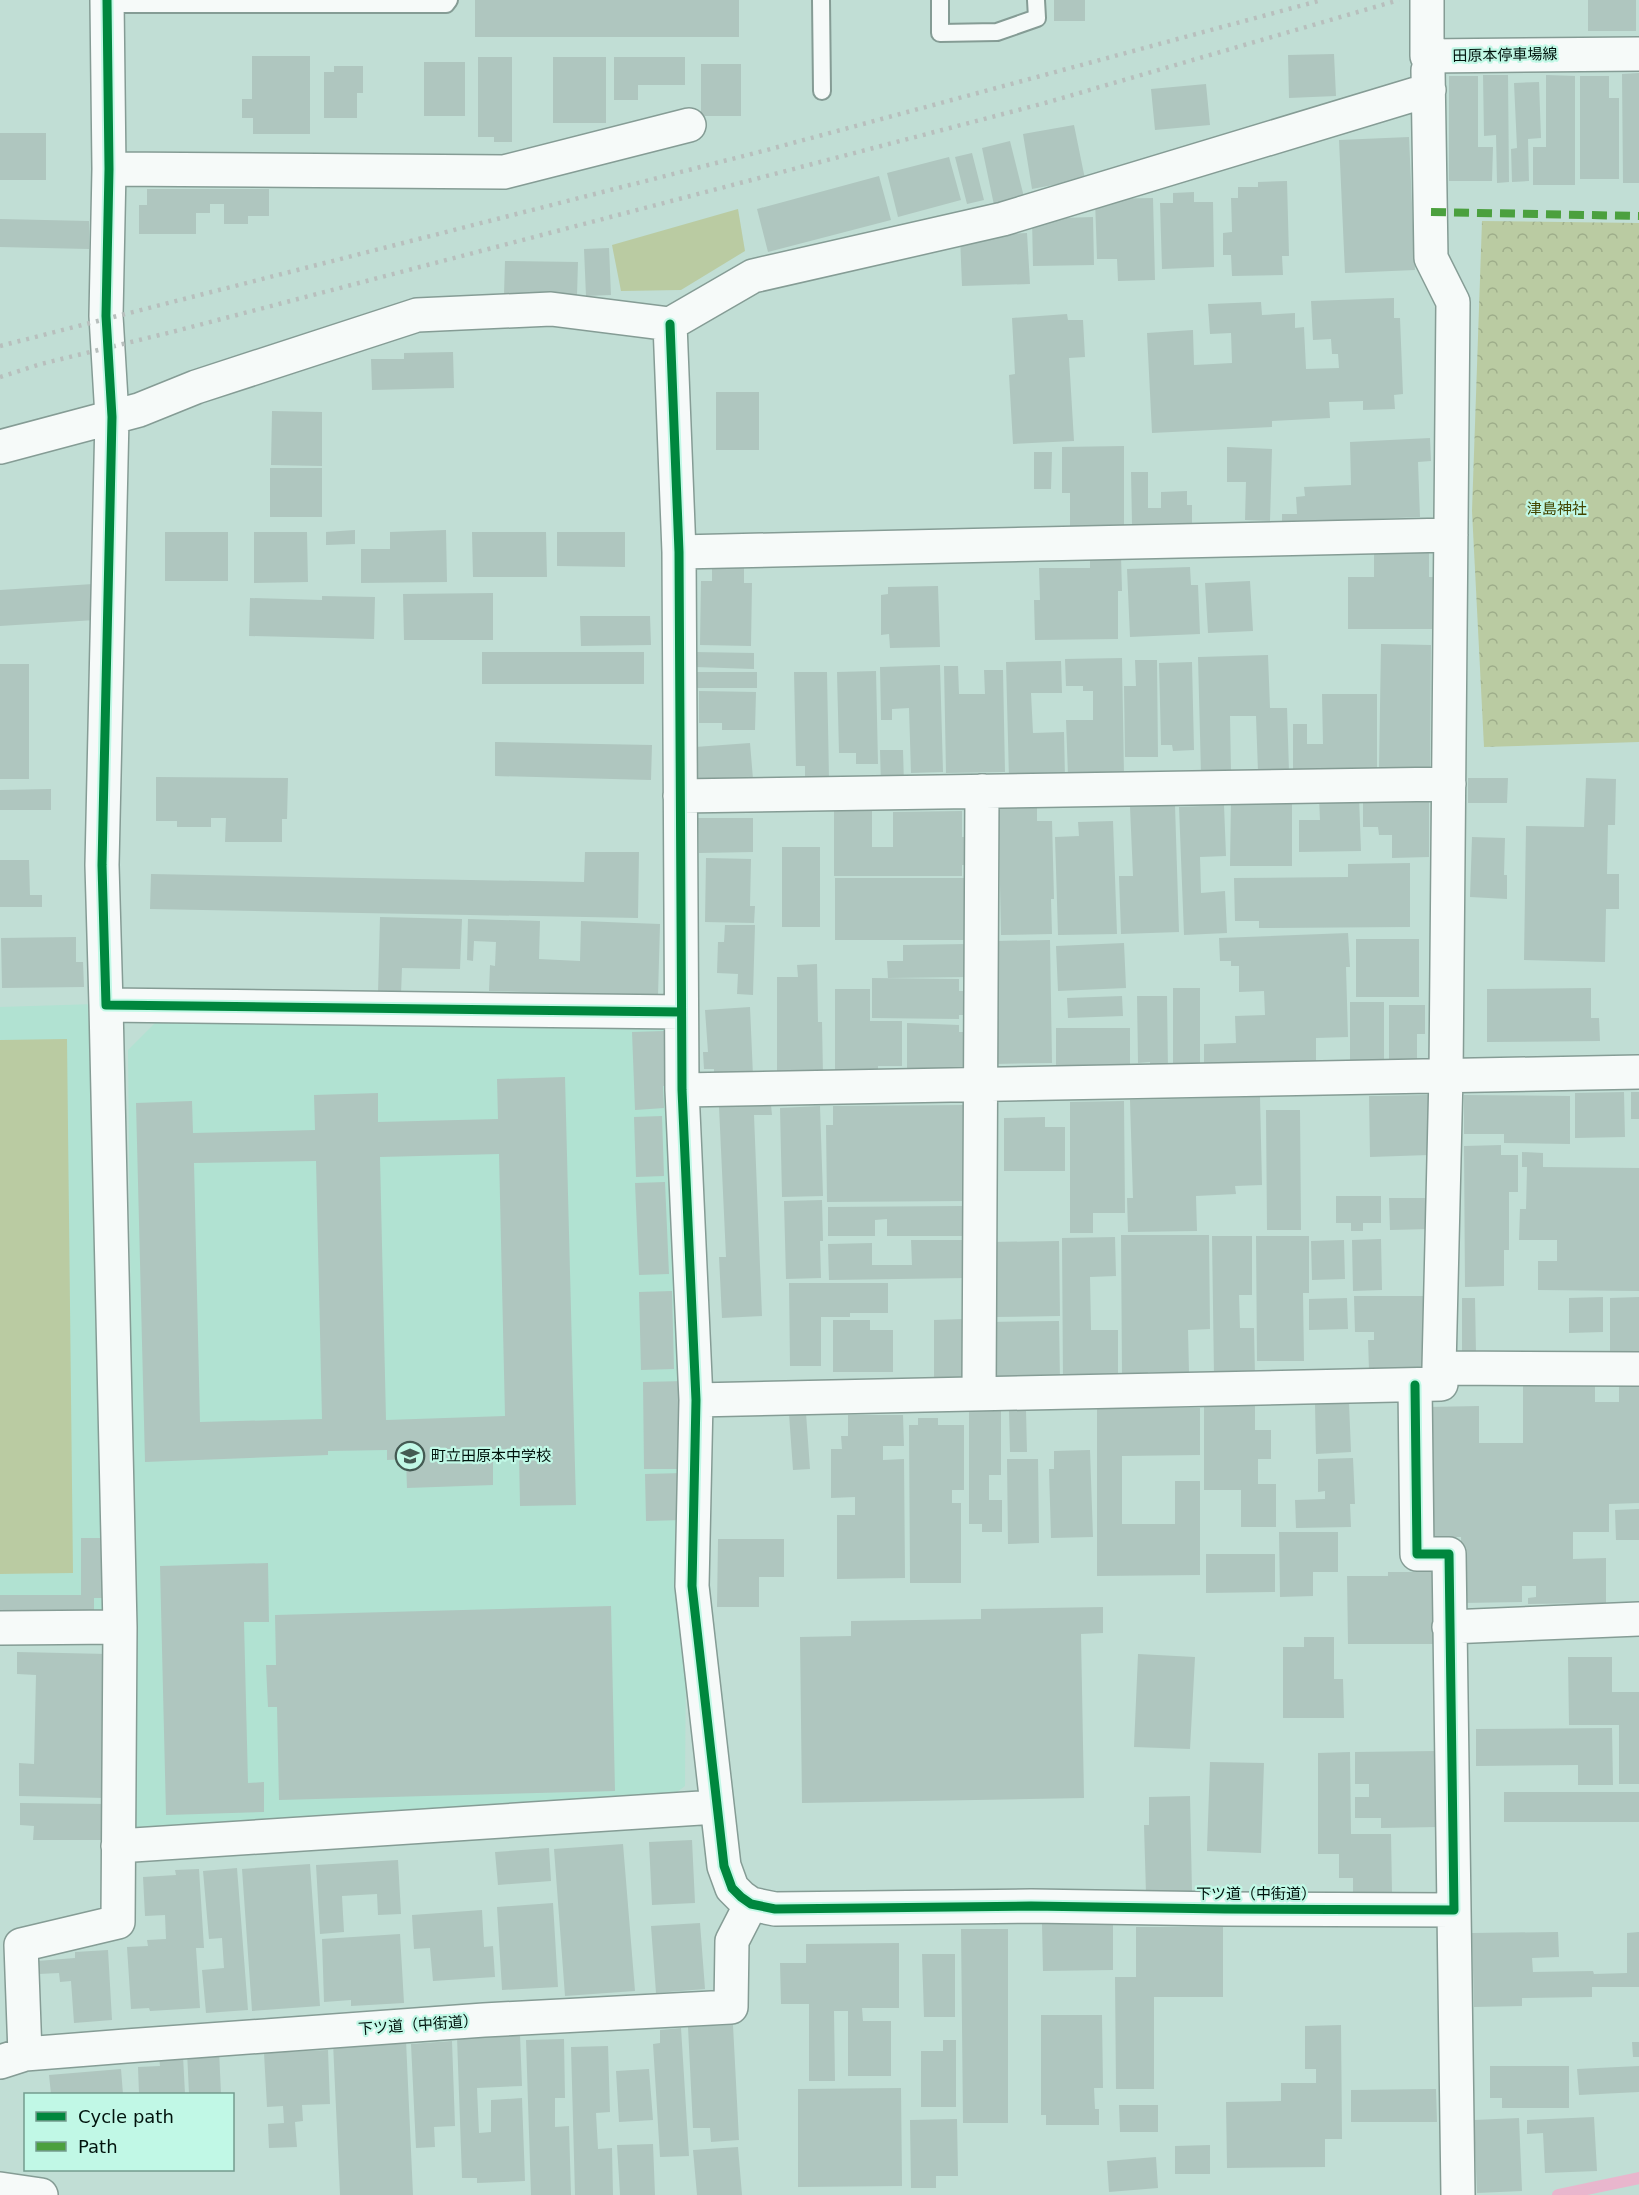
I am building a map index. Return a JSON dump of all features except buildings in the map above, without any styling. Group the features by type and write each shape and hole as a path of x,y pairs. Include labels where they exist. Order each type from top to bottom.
{"street":[{"path":"1427,0 1431,258 1453,302 1446,1075 1417,1554 1449,1554 1458,2195"},
{"path":"12,2058 21,1946 118,1922 120,1627 102,865 112,417 106,316 109,169 107,2"},
{"name":"田原本停車場線","path":"1427,56 1639,54"},
{"path":"0,447 139,410 196,387 417,315 551,309 670,324 753,276 1003,219 1429,90"},
{"path":"109,169 504,172 689,125"},
{"path":"670,324 678,552 682,1090 696,1400 692,1586 716,1807 727,1878 732,1888 763,1906"},
{"path":"678,552 1451,535"},
{"path":"680,796 1449,784"},
{"path":"979,1394 981,791"},
{"path":"106,1005 681,1012"},
{"path":"682,1090 1639,1072"},
{"path":"696,1400 979,1394 1639,1369"},
{"path":"1449,1627 1639,1619"},
{"path":"0,1628 120,1627"},
{"path":"118,1846 716,1807"},
{"name":"下ツ道（中街道）","path":"12,2058 472,2021 731,2007 732,1941 763,1906 1454,1910"},
{"path":"0,2189 41,2195"}],"lane":[{"path":"107,2 446,4 449,0"},
{"path":"822,0 822,91"},
{"path":"940,0 940,33 997,32 1037,18 1036,0"}],"shaded area":[{"path":"95,1004 112,1606 94,1613 0,1614 0,1007"},
{"name":"町立田原本中学校","path":"157,1021 667,1029 677,1368 688,1382 685,1786 664,1802 143,1830 126,1822 133,1530 128,1050"}],"green space":[{"path":"738,209 745,251 681,290 621,291 612,245"},
{"name":"津島神社","path":"1482,221 1639,223 1639,742 1484,747 1472,511"},
{"path":"67,1039 73,1573 0,1574 0,1040"}],"waterway":[{"path":"1558,2195 1639,2178"}],"railway":[{"path":"0,346 763,151 1322,0"},
{"path":"0,377 41,364 172,332 1045,103 1399,0"}],"marked path":[{"path":"1431,212 1639,216"}],"cycle path":[{"path":"107,0 109,169 106,316 112,417 102,865 106,1005 681,1012"},
{"path":"670,324 679,552 682,1090 696,1400 692,1586 724,1866 732,1888 751,1904 775,1909 1031,1906 1454,1910 1449,1554 1417,1554 1415,1385"}],"place":[{"name":"町立田原本中学校","path":"410,1456"}]}
